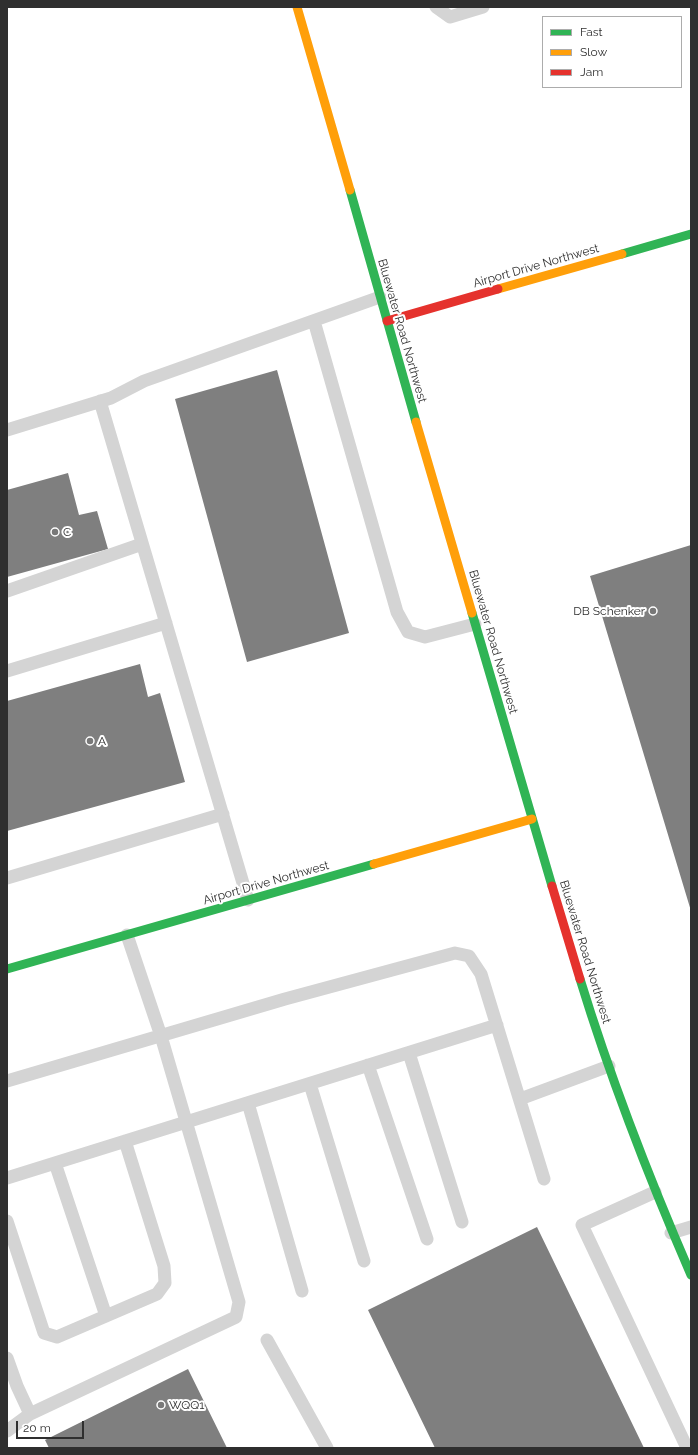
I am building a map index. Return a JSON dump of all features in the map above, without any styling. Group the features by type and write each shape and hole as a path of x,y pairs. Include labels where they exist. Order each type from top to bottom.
{"street":[{"name":"Bluewater Road Northwest","path":"297,7 475,624 585,996 655,1192 671,1233 691,1275"},
{"name":"Airport Drive Northwest","path":"387,321 691,234"},
{"name":"Airport Drive Northwest","path":"7,969 532,819"}],"lane":[{"path":"436,7 450,17 483,7"},
{"path":"7,430 111,398 144,381 380,297"},
{"path":"314,321 397,612 408,632 425,637 475,624"},
{"path":"100,401 248,900"},
{"path":"7,591 142,544"},
{"path":"7,671 166,622"},
{"path":"7,878 223,814"},
{"path":"7,1431 30,1414 236,1317 239,1302 161,1036 127,935"},
{"path":"7,1081 285,999 455,953 469,956 481,974 544,1179"},
{"path":"7,1178 497,1025"},
{"path":"409,1053 462,1222"},
{"path":"368,1065 427,1239"},
{"path":"520,1099 609,1066"},
{"path":"310,1084 364,1261"},
{"path":"248,1103 302,1291"},
{"path":"7,1221 44,1333 56,1337 157,1294 165,1283 164,1266 125,1141"},
{"path":"55,1163 106,1316"},
{"path":"655,1192 582,1225 687,1448"},
{"path":"671,1233 691,1227"},
{"path":"266,1340 327,1448"},
{"path":"7,1358 17,1386 30,1414"}],"building":[{"path":"277,370 349,633 247,662 175,399"},
{"name":"C","path":"68,473 79,515 97,511 108,549 7,577 7,490"},
{"path":"691,545 691,911 590,576"},
{"name":"A","path":"140,664 148,697 160,693 185,782 7,831 7,701"},
{"path":"537,1227 644,1448 435,1448 368,1310"},
{"name":"WQQ1","path":"188,1369 227,1448 49,1448 45,1440"}],"traffic: fast":[{"path":"350,190 416,422"},
{"path":"622,254 691,234"},
{"path":"472,613 552,886"},
{"path":"7,969 374,864"},
{"path":"580,979 631,1128 691,1275"}],"traffic: slow":[{"path":"297,7 350,190"},
{"path":"498,289 622,254"},
{"path":"416,422 472,613"},
{"path":"374,864 532,819"}],"traffic: jam":[{"path":"387,321 498,289"},
{"path":"552,886 580,979"}],"place":[{"name":"C","path":"55,532"},
{"name":"DB Schenker","path":"653,611"},
{"name":"A","path":"90,741"},
{"name":"WQQ1","path":"161,1405"}]}
